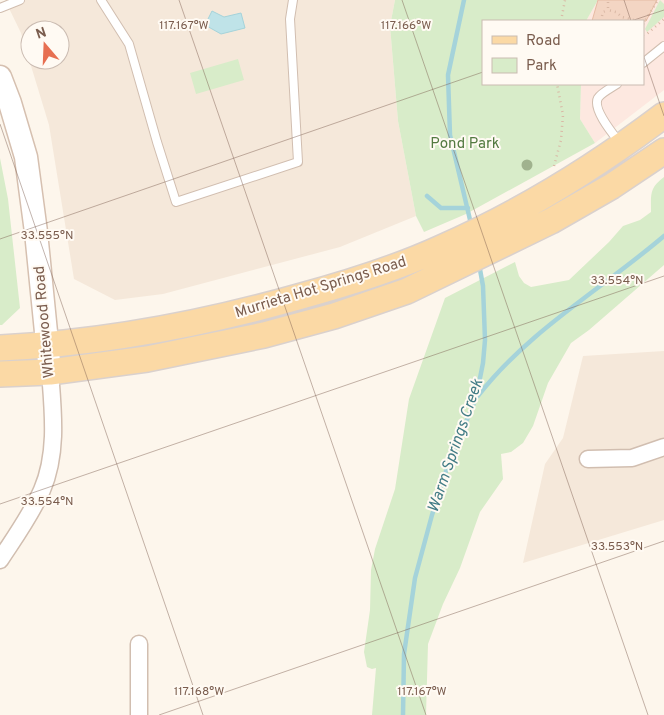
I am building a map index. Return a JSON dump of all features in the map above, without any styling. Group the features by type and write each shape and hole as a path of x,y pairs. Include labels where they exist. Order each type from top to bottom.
{"main road":[{"name":"Whitewood Road","path":"0,77 26,157 36,232 50,372"},
{"name":"Murrieta Hot Springs Road","path":"0,348 77,343 140,334 260,308 367,277 441,248 501,219 562,185 622,146 664,115"},
{"name":"Murrieta Hot Springs Road","path":"0,374 50,372 147,359 264,336 334,316 407,291 503,245 580,205 664,151"}],"street":[{"name":"Whitewood Road","path":"0,560 30,513 42,489 49,468 53,428 50,372"},
{"path":"588,459 632,458 664,446"},
{"path":"139,644 139,715"}],"lane":[{"path":"0,8 20,0"},
{"path":"101,0 129,44 176,202 298,162 290,19 293,0"},
{"path":"644,62 664,46"},
{"path":"616,85 599,96 596,102 597,108 622,146"}],"path":[{"path":"561,20 565,0"},
{"path":"644,22 658,0"},
{"path":"608,2 608,10"},
{"path":"602,16 603,12 608,10 616,12 622,18 633,20"},
{"path":"644,34 664,19"},
{"path":"557,85 563,114 561,140 554,166 562,185"}],"shaded area":[{"path":"5,0 395,0 390,26 398,121 416,216 340,247 163,294 115,300 74,279 49,125 32,70 70,70 70,20 20,20 20,31"},
{"path":"598,0 664,0 664,90 595,143 580,119 581,85 644,85 644,20 587,20"},
{"path":"664,351 664,520 523,563 545,464 563,438 583,356"}],"green space":[{"name":"Pond Park","path":"395,0 598,0 587,20 482,20 482,85 581,85 580,119 595,143 466,214 424,232 416,216 398,121 390,26"},
{"path":"660,0 664,4 664,17 647,32 645,29"},
{"path":"238,59 244,80 196,94 190,73"},
{"path":"0,158 8,199 20,308 2,325 0,325"},
{"path":"664,177 664,265 589,330 571,343 548,383 533,426 523,443 511,452 501,454 503,479 480,512 460,568 443,604 428,644 426,715 372,715 376,668 367,667 364,652 370,610 371,570 375,549 395,489 409,399 445,298 515,262 519,276 524,283 531,287 569,280 623,226 640,220 651,212 653,188"}],"water":[{"path":"212,11 224,17 241,13 245,28 221,34 205,25"}],"building":[{"path":"598,0 657,0 646,21 592,20"}],"waterway":[{"name":"Warm Springs Creek","path":"464,0 448,75 450,135 471,224"},
{"path":"427,196 441,208 468,208"},
{"path":"478,396 519,351 542,331 664,236"},
{"name":"Warm Springs Creek","path":"403,715 404,654 415,578 447,468 476,398 483,363 485,340 483,286 479,264"}]}
